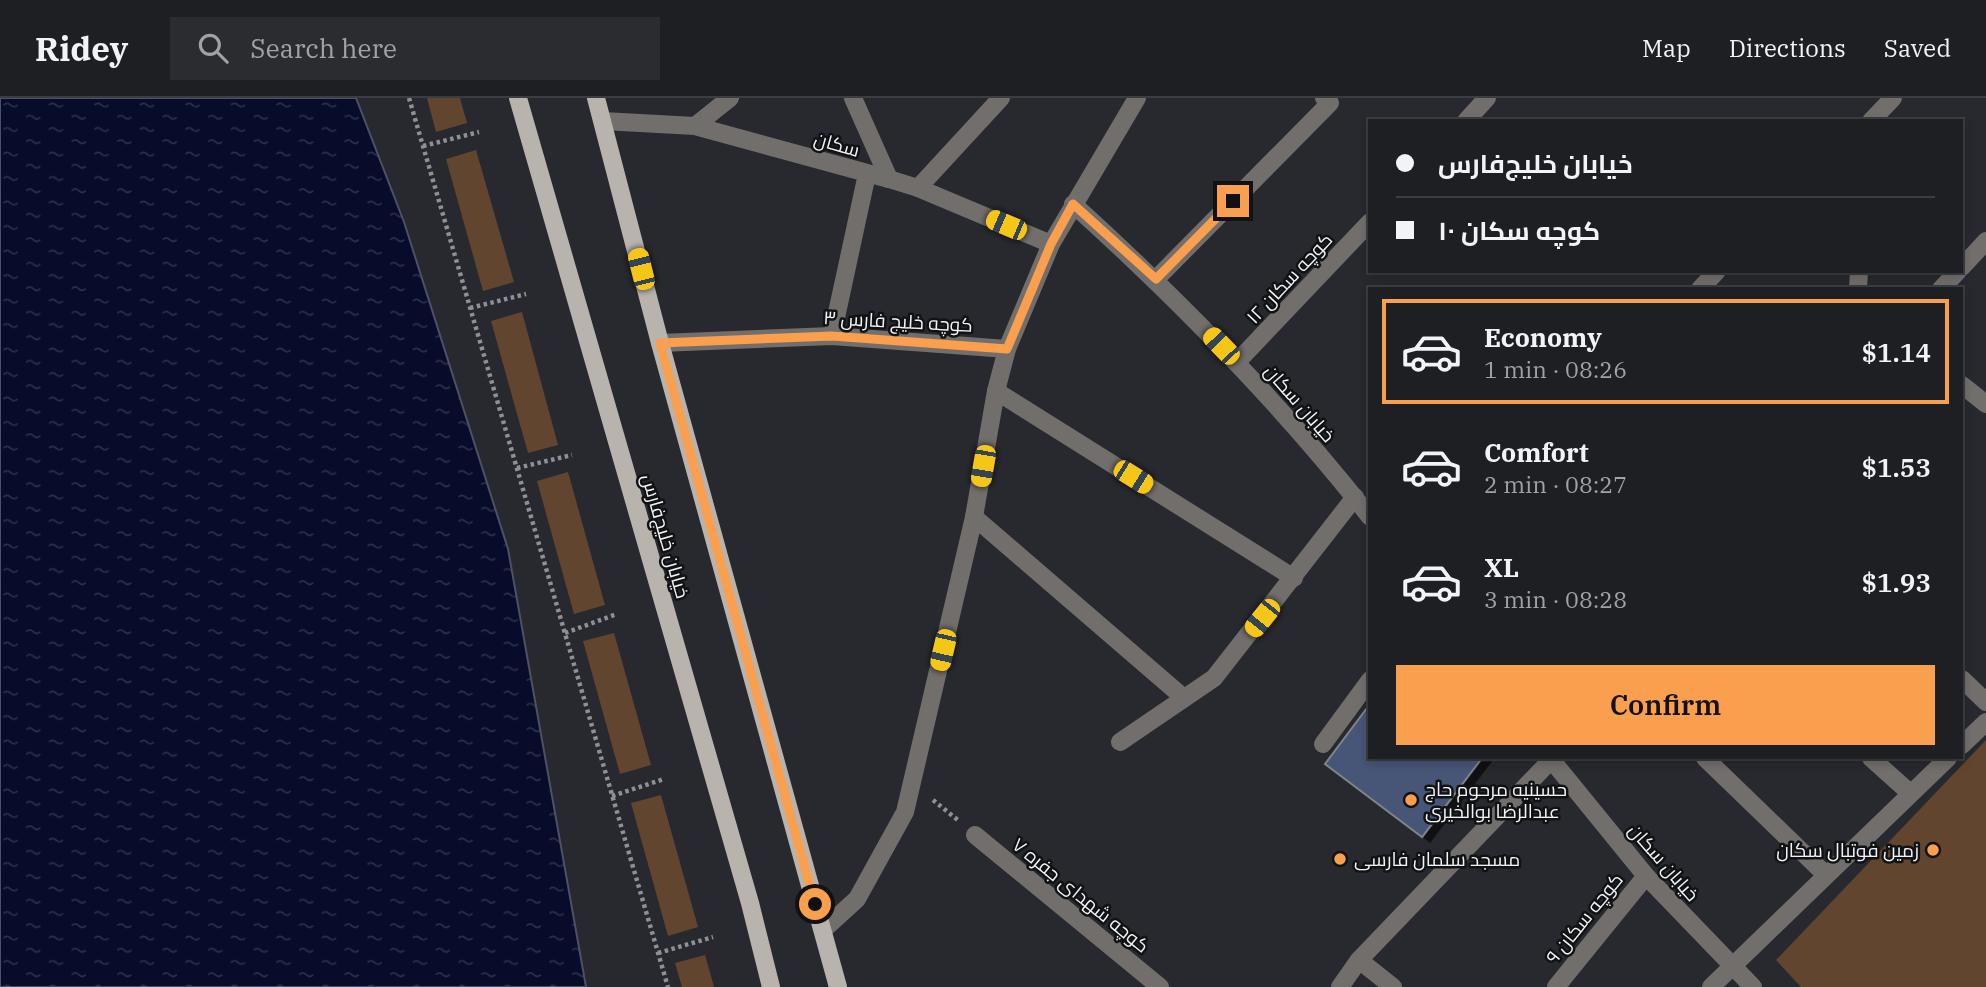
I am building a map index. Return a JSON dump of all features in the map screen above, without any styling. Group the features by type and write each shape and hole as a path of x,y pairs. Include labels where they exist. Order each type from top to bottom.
{"main road":[{"name":"خیابان خلیج‌فارس","path":"518,98 750,903 771,987"},
{"path":"596,98 660,343 838,987"}],"street":[{"path":"695,126 730,98"},
{"path":"853,98 889,179"},
{"path":"918,188 1001,98"},
{"path":"823,930 857,899 905,812 974,517 996,391 1007,349 1051,244 1137,98"},
{"path":"1468,119 1488,98"},
{"path":"1873,119 1893,98"},
{"path":"1156,279 1327,101"},
{"name":"سکان","path":"603,121 695,126 889,179 918,188 1051,244"},
{"path":"832,336 867,174"},
{"name":"خیابان سکان","path":"1073,204 1156,279 1237,362 1368,514"},
{"name":"کوچه سکان ۱۲","path":"1237,362 1368,224"},
{"path":"1963,266 1986,241"},
{"path":"1702,287 1715,273"},
{"path":"1943,287 1956,273"},
{"name":"کوچه خلیج فارس ۳","path":"660,343 832,336 1007,349"},
{"path":"1963,387 1986,404"},
{"path":"996,391 1294,578"},
{"path":"1120,741 1214,678 1354,497"},
{"path":"974,517 1184,698"},
{"path":"1963,680 1986,702"},
{"path":"1323,744 1368,683"},
{"path":"1963,744 1986,722"},
{"path":"1340,987 1359,960 1550,759"},
{"name":"خیابان سکان","path":"1552,759 1646,876 1753,987"},
{"path":"1706,759 1826,876"},
{"path":"1872,759 1910,793"},
{"path":"1711,987 1947,759"},
{"name":"کوچه شهدای جفره ۷","path":"975,835 1160,987"},
{"name":"کوچه سکان ۹","path":"1562,985 1646,876"},
{"path":"1359,960 1393,987"}],"path":[{"path":"409,98 668,987"},
{"path":"423,146 479,132"},
{"path":"470,308 526,294"},
{"path":"517,468 572,455"},
{"path":"565,633 617,614"},
{"path":"612,796 664,779"},
{"path":"911,782 975,835"},
{"path":"658,953 713,937"}],"shaded area":[{"path":"427,98 460,98 467,123 436,132"},
{"path":"476,150 514,282 483,291 446,159"},
{"path":"522,312 558,445 528,453 491,321"},
{"path":"568,472 605,605 574,614 537,481"},
{"path":"614,633 651,765 620,774 583,641"},
{"name":"زمین فوتبال سکان","path":"1986,740 1986,987 1801,987 1776,960"},
{"path":"661,795 698,927 668,936 631,803"},
{"path":"705,955 714,987 682,987 675,963"}],"water":[{"path":"0,98 356,98 404,222 508,549 586,987 0,987"}],"building":[{"name":"حسینیه مرحوم حاج عبدالرضا بوالخیری","path":"1368,707 1368,759 1481,759 1422,837 1325,764"}],"place":[{"name":"حسینیه مرحوم حاج عبدالرضا بوالخیری","path":"1411,800"},
{"name":"زمین فوتبال سکان","path":"1933,850"},
{"name":"مسجد سلمان فارسی","path":"1340,859"}],"route":[{"path":"815,904 660,343 832,336 1007,349 1051,244 1073,204 1156,279 1233,201"}]}
